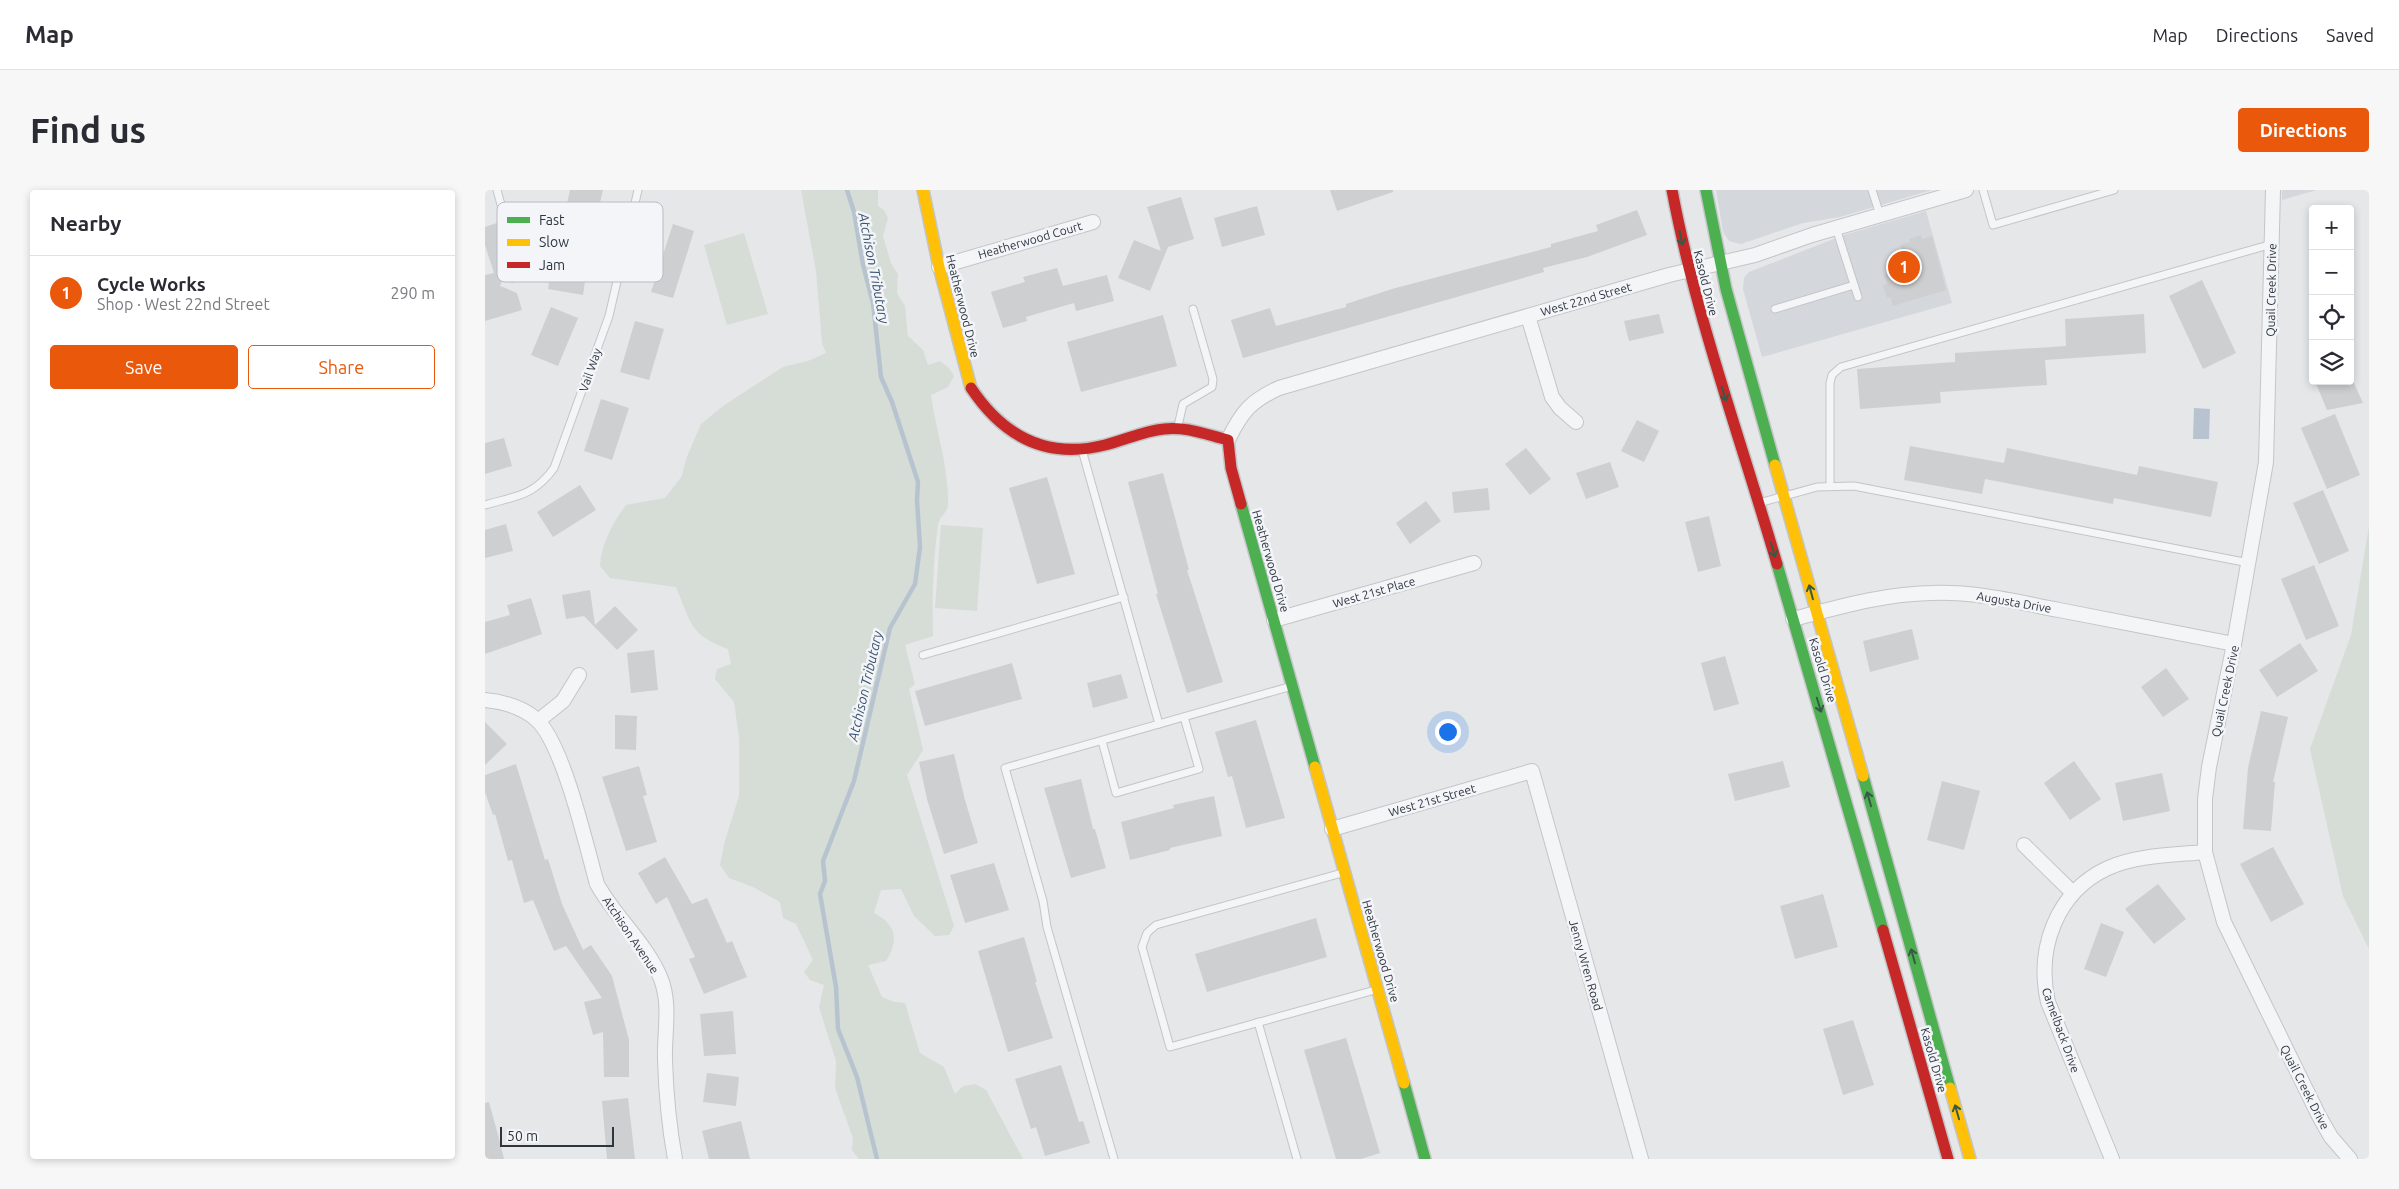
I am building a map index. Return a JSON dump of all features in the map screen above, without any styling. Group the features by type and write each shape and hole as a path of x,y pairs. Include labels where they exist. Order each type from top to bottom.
{"main road":[{"name":"Heatherwood Drive","path":"923,190 939,267 971,387 981,403 1002,426 1018,437 1039,445 1083,450 1157,430 1178,429 1228,440 1231,468 1425,1159"},
{"name":"Kasold Drive","path":"1672,190 1688,271 1712,356 1759,503 1843,788 1948,1159"},
{"name":"Kasold Drive","path":"1706,190 1720,264 1971,1159"}],"street":[{"name":"West 22nd Street","path":"1228,440 1238,419 1248,407 1260,397 1279,388 1688,271 1755,256 1836,228 1966,190"},
{"name":"Quail Creek Drive","path":"2273,190 2266,462 2234,644 2209,767 2205,799 2205,852 2216,901 2233,943 2319,1116 2331,1137 2350,1159"},
{"name":"Heatherwood Court","path":"939,267 1093,222"},
{"path":"1528,316 1552,397 1560,408 1576,422"},
{"name":"West 21st Place","path":"1274,620 1473,563"},
{"name":"Augusta Drive","path":"1793,619 1885,596 1933,592 2008,600 2234,644"},
{"path":"538,721 563,701 579,675"},
{"name":"Atchison Avenue","path":"485,700 500,701 515,706 538,721 550,737 560,758 597,884 607,902 653,964 661,981 666,1015 665,1059 668,1111 675,1159"},
{"name":"West 21st Street","path":"1333,829 1532,771"},
{"name":"Jenny Wren Road","path":"1532,771 1641,1159"},
{"path":"2024,845 2073,893"},
{"name":"Camelback Drive","path":"2111,1159 2048,1002 2044,983 2045,948 2052,925 2060,910 2073,893 2090,878 2108,868 2156,857 2205,852"}],"lane":[{"path":"1872,190 1880,215"},
{"path":"1983,190 1993,225 2114,190"},
{"path":"1836,228 1858,297"},
{"path":"1830,485 1829,383 1832,375 1841,366 2272,244"},
{"name":"Vail Way","path":"485,505 532,492 544,482 554,468 609,316 617,282"},
{"path":"1775,309 1854,285"},
{"path":"1178,429 1183,404 1213,387 1213,379 1193,309"},
{"path":"1083,450 1159,724"},
{"path":"1759,503 1830,485 1871,489 2249,563"},
{"path":"923,655 1124,598"},
{"path":"1114,1159 1047,927 1043,901 1005,768 1292,686"},
{"path":"1101,740 1117,792 1172,777 1199,769 1185,717"},
{"path":"1345,873 1156,925 1147,933 1142,947 1170,1047 1378,989"},
{"path":"1258,1022 1297,1159"}],"shaded area":[{"path":"801,190 878,190 878,206 884,210 888,218 883,236 891,263 898,274 897,293 905,306 908,336 923,350 928,365 940,361 949,368 954,376 948,387 931,395 948,491 947,510 939,522 936,539 933,581 933,636 905,645 915,684 909,689 923,750 907,775 954,926 949,935 935,936 914,916 901,889 881,890 874,913 882,918 891,928 894,940 893,946 886,961 868,965 882,997 894,1002 905,1003 920,1053 944,1067 955,1094 963,1086 975,1084 986,1090 1023,1159 859,1159 852,1150 853,1138 835,1088 836,1061 819,1007 824,985 810,980 804,972 813,960 796,924 783,918 780,902 753,887 729,878 720,865 725,841 739,796 739,738 734,702 715,679 717,669 731,664 728,649 715,644 698,632 689,618 676,587 610,578 600,566 609,534 626,505 665,498 682,476 686,459 701,424 723,406 783,367 808,361 826,353 822,343 816,271"},
{"path":"1716,190 1932,190 1840,217 1803,223 1741,244 1729,241 1723,232"},
{"path":"2282,190 2317,190 2282,200"},
{"path":"1926,211 1952,303 1762,357 1743,289 1744,278 1749,272 1844,235"},
{"path":"744,233 768,314 727,325 704,245"},
{"path":"2194,408 2210,409 2209,439 2193,439"},
{"path":"941,525 983,528 977,611 935,608"},
{"path":"2369,526 2369,949 2343,896 2310,749 2351,635"}],"building":[{"path":"570,190 603,190 600,202 567,202"},
{"path":"1330,190 1393,190 1393,192 1337,211"},
{"path":"1181,197 1194,239 1168,247 1150,291 1118,278 1134,240 1161,251 1147,207"},
{"path":"1257,206 1265,235 1222,247 1214,218"},
{"path":"1637,210 1647,235 1587,257 1543,268 1544,272 1243,358 1231,320 1270,308 1276,326 1346,307 1346,304 1392,289 1551,247 1551,244 1598,231 1596,225"},
{"path":"497,223 497,282 502,282 500,286 517,293 522,310 485,321 485,275 494,273 485,245 485,227"},
{"path":"673,224 694,231 673,298 651,292 654,282 663,282 663,255"},
{"path":"1921,235 1922,239 1932,236 1946,290 1893,306 1890,297 1887,298 1883,285 1887,284 1884,275 1895,272 1904,256 1900,245 1910,242 1909,239"},
{"path":"1057,268 1063,286 1107,275 1114,301 1076,311 1074,303 1026,317 1027,321 1003,328 991,292 1025,282 1023,277"},
{"path":"2202,280 2236,353 2203,369 2169,296"},
{"path":"549,282 585,282 583,295 548,289"},
{"path":"551,307 578,318 558,366 531,355"},
{"path":"1659,314 1664,333 1629,341 1624,321"},
{"path":"2144,314 2146,353 2045,360 2047,385 1940,392 1941,403 1860,409 1857,369 1955,362 1955,353 2066,346 2065,319"},
{"path":"1163,315 1177,366 1081,392 1067,342"},
{"path":"635,321 664,329 649,380 620,372"},
{"path":"2354,383 2363,403 2327,410 2317,385 2354,385"},
{"path":"601,399 629,408 612,460 584,451"},
{"path":"2335,414 2360,475 2327,489 2301,428"},
{"path":"1637,420 1659,431 1644,462 1621,451"},
{"path":"504,438 512,466 485,474 485,443"},
{"path":"1910,446 2004,463 2007,448 2137,475 2139,466 2218,482 2211,517 2114,498 2113,504 1985,479 1982,494 1904,480"},
{"path":"1526,448 1551,479 1530,495 1505,464"},
{"path":"1610,462 1619,487 1586,499 1576,473"},
{"path":"1163,473 1189,570 1187,570 1223,682 1187,693 1156,594 1158,594 1128,482"},
{"path":"1047,477 1075,574 1037,584 1009,488"},
{"path":"580,485 596,510 553,537 537,512"},
{"path":"1488,488 1490,510 1454,513 1452,492"},
{"path":"2323,490 2349,551 2319,564 2293,503"},
{"path":"1426,501 1441,521 1410,544 1396,523"},
{"path":"1709,516 1721,566 1698,572 1685,522"},
{"path":"506,524 513,551 485,558 485,530"},
{"path":"2314,565 2339,626 2306,640 2281,579"},
{"path":"590,590 595,625 615,606 638,630 617,650 584,616 566,619 562,595"},
{"path":"531,598 542,634 485,654 485,622 510,615 507,605"},
{"path":"1912,629 1919,659 1870,672 1863,641"},
{"path":"2300,643 2318,671 2277,697 2259,670"},
{"path":"654,650 658,690 631,693 627,653"},
{"path":"1725,656 1739,704 1714,711 1701,663"},
{"path":"1012,663 1022,699 925,726 915,691"},
{"path":"2166,668 2189,699 2163,717 2141,687"},
{"path":"1121,674 1128,698 1093,708 1087,683"},
{"path":"2261,711 2288,717 2273,782 2275,782 2271,831 2243,829 2248,768"},
{"path":"615,715 637,716 636,750 615,749"},
{"path":"1256,720 1285,818 1246,828 1232,776 1228,777 1215,732"},
{"path":"485,722 507,744 485,765"},
{"path":"954,754 978,843 944,854 927,799 919,762"},
{"path":"1783,761 1790,787 1735,801 1728,774"},
{"path":"2074,761 2101,799 2070,820 2044,783"},
{"path":"516,764 545,860 548,859 562,904 583,950 591,945 612,976 629,1040 629,1077 604,1077 603,1032 593,1035 584,1002 602,998 566,946 554,951 533,900 524,903 512,860 508,861 495,814 493,815 485,792 485,775"},
{"path":"639,766 647,795 643,796 657,842 626,851 602,777"},
{"path":"2162,773 2170,811 2123,821 2115,783"},
{"path":"1081,779 1093,829 1095,829 1106,868 1071,878 1044,788"},
{"path":"1942,781 1980,791 1964,850 1927,840"},
{"path":"1214,796 1222,836 1170,848 1170,850 1130,860 1121,822 1174,808 1173,805"},
{"path":"2273,847 2304,904 2271,922 2240,864"},
{"path":"665,857 692,904 707,898 727,943 732,941 747,977 704,994 689,959 695,957 667,897 656,904 638,873"},
{"path":"994,863 1009,910 965,923 950,875"},
{"path":"2158,884 2186,919 2154,944 2125,909"},
{"path":"1823,894 1838,947 1795,959 1780,906"},
{"path":"1316,918 1327,957 1207,992 1195,954"},
{"path":"2101,923 2124,932 2106,977 2084,969"},
{"path":"1024,937 1037,982 1035,982 1053,1038 1008,1052 978,951"},
{"path":"733,1011 736,1054 704,1056 700,1014"},
{"path":"1853,1020 1874,1085 1843,1095 1823,1029"},
{"path":"1346,1038 1380,1153 1361,1159 1336,1159 1304,1050"},
{"path":"1061,1065 1079,1122 1083,1121 1090,1143 1045,1156 1036,1127 1031,1129 1015,1079"},
{"path":"707,1073 739,1077 736,1106 703,1102"},
{"path":"628,1098 635,1159 607,1159 602,1101"},
{"path":"489,1102 504,1159 485,1159 485,1103"},
{"path":"741,1121 750,1159 709,1159 702,1131"}],"waterway":[{"name":"Atchison Tributary","path":"847,190 854,212 863,265 873,303 881,377 892,402 918,482 917,500 920,547 915,584 890,628 854,781 823,861 825,881 820,894 836,987 838,1029 857,1077 877,1159"}],"traffic: fast":[{"path":"1706,190 1726,289 1775,465"},
{"path":"1241,504 1315,767"},
{"path":"1777,564 1883,930"},
{"path":"1863,776 1950,1088"},
{"path":"1404,1083 1425,1159"}],"traffic: slow":[{"path":"923,190 939,267 971,388"},
{"path":"1775,465 1863,776"},
{"path":"1315,767 1404,1083"},
{"path":"1950,1088 1970,1159"}],"traffic: jam":[{"path":"1672,190 1693,285 1706,332 1777,564"},
{"path":"971,388 997,419 1012,431 1028,440 1045,446 1064,449 1084,449 1172,428 1228,440 1231,468 1241,504"},
{"path":"1883,930 1948,1159"}],"place":[{"name":"Cycle Works","path":"1904,267"}]}
